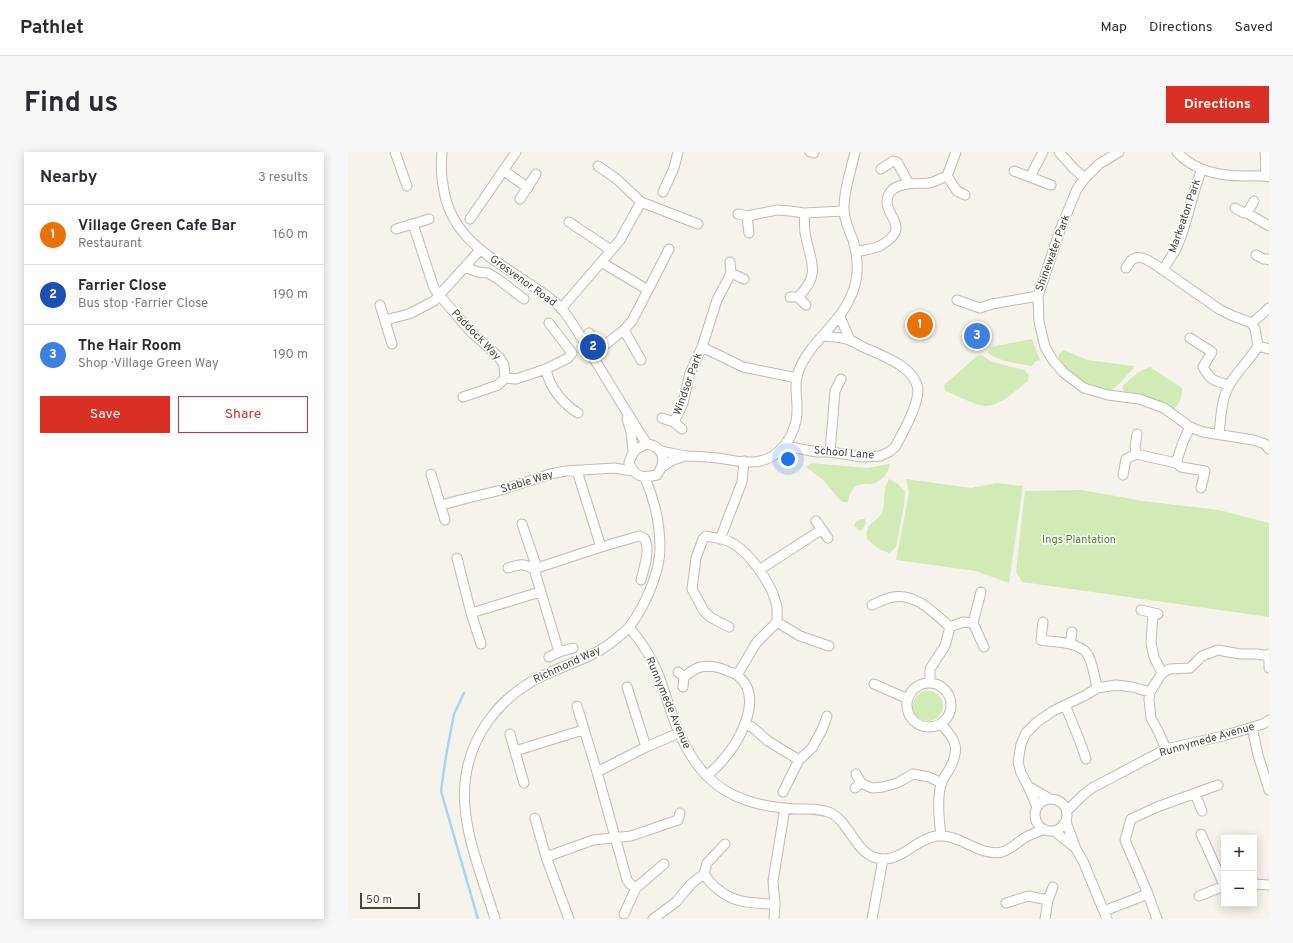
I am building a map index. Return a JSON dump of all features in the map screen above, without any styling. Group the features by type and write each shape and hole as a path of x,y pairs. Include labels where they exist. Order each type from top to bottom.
{"street":[{"path":"395,152 407,186"},
{"name":"Grosvenor Road","path":"442,152 443,186 453,219 463,233 480,250 545,295 561,308 647,444"},
{"path":"470,219 516,152"},
{"path":"663,192 674,168 678,152"},
{"path":"660,451 686,456 753,462 777,453 785,446 796,421 796,378 806,355 840,317 853,291 857,265 856,252 848,230 844,211 855,152"},
{"path":"856,252 878,246 890,238 895,232 896,224 890,211 887,199 893,189 909,184 931,183 946,176 956,152"},
{"path":"1030,176 1043,152"},
{"path":"1059,152 1074,169 1085,178"},
{"name":"Shinewater Park","path":"1119,152 1099,164 1085,178 1077,189 1060,230 1038,296 1039,322 1045,347 1052,359 1064,373 1084,388 1108,395 1139,399 1164,408 1190,427 1203,432 1268,443"},
{"path":"1177,152 1190,163 1218,174 1267,176 1265,152"},
{"path":"881,168 893,161 897,162 909,184"},
{"path":"598,166 618,180 641,202 698,224"},
{"name":"Markeaton Park","path":"1163,270 1176,248 1186,220 1194,189 1202,169"},
{"path":"503,170 528,188"},
{"path":"1014,171 1051,185"},
{"path":"520,199 536,174"},
{"path":"946,176 957,191 965,195"},
{"path":"1247,213 1254,201"},
{"path":"561,308 620,240 641,202"},
{"path":"1234,208 1247,213 1269,226"},
{"path":"749,233 742,215 777,210 790,210 804,213 844,211"},
{"path":"804,213 805,232 812,258 813,269 810,282 805,290 794,297 806,305"},
{"path":"396,229 429,219"},
{"path":"569,222 611,250"},
{"name":"Paddock Way","path":"413,224 434,288 471,332 499,357 504,365 505,378"},
{"path":"589,333 601,348 624,330 632,321 669,248"},
{"path":"385,320 409,314 434,301 480,250"},
{"path":"1256,255 1264,259 1269,257"},
{"path":"1126,268 1132,259 1138,257 1144,258 1219,309 1252,323 1255,329 1258,346 1229,385 1222,405 1219,434"},
{"path":"601,262 648,290"},
{"path":"730,262 731,273 744,278"},
{"path":"465,267 478,272 488,273 524,299"},
{"name":"Windsor Park","path":"674,422 683,403 690,374 702,347 718,300 731,273"},
{"path":"957,300 980,308 992,304 1038,296"},
{"path":"380,306 392,344"},
{"path":"1252,323 1269,308"},
{"path":"840,317 850,340"},
{"path":"463,397 498,385 505,378 516,379 546,369 568,358 572,353 549,323"},
{"path":"624,330 641,360"},
{"name":"School Lane","path":"785,446 817,452 830,452 863,457 880,456 890,452 895,447 915,405 918,391 916,382 909,371 878,352 862,347 850,340 822,336"},
{"path":"1190,338 1212,352 1203,367 1208,376 1213,380 1229,385"},
{"path":"1258,346 1269,349"},
{"name":"Windsor Park","path":"702,347 744,367 796,378"},
{"path":"546,369 548,376 558,394 570,408 578,413"},
{"path":"830,452 835,391 841,379"},
{"path":"826,387 835,391"},
{"name":"Grosvenor Road","path":"623,407 631,432 632,453"},
{"name":"Windsor Park","path":"662,418 674,422 682,429"},
{"path":"1176,462 1190,427"},
{"path":"1136,454 1135,446 1137,434"},
{"path":"614,468 639,447 647,444 653,445 660,451 663,458 660,471"},
{"path":"632,453 629,463 633,471 638,476 645,478 660,471 673,460 686,456"},
{"path":"1123,475 1126,459 1136,454 1176,462 1182,467 1205,471 1201,488"},
{"path":"720,539 742,482 744,461"},
{"name":"Stable Way","path":"442,506 501,490 550,474 566,471 614,468 633,471"},
{"path":"577,471 601,547"},
{"name":"Richmond Way","path":"654,498 660,471"},
{"path":"431,474 442,506 445,520"},
{"name":"Richmond Way","path":"495,919 468,830 464,806 466,774 476,742 480,732 494,713 520,690 531,682 603,649 629,627 644,603 658,562 660,550 654,498 645,478"},
{"path":"816,521 828,538"},
{"path":"522,524 535,568 540,592 559,652"},
{"path":"759,570 821,530"},
{"path":"508,568 517,564 524,564 535,568 639,536 644,538 648,549 641,580"},
{"path":"729,627 710,617 704,611 692,589 696,558 703,539 706,536 728,541 742,551 759,570 768,584 777,604 777,622 757,642 737,675"},
{"path":"457,558 471,613 481,644"},
{"path":"471,613 540,592"},
{"path":"981,592 973,623 986,649"},
{"path":"872,605 895,596 906,598 926,605 950,627"},
{"path":"1141,610 1156,614 1151,643 1154,657 1162,673"},
{"path":"777,622 800,636 829,646"},
{"path":"950,627 963,622 973,623"},
{"path":"1044,622 1040,640 1070,644 1078,646 1084,650 1089,657 1097,688"},
{"name":"Runnymede Avenue","path":"629,627 639,639 658,674 682,741 694,760 707,776 732,794 746,801 765,806 819,810 831,814 841,821 861,849 872,856 883,859"},
{"path":"930,683 930,669 945,646 950,627"},
{"path":"1070,644 1072,632"},
{"path":"549,657 573,648"},
{"path":"1166,750 1159,733 1150,718 1149,699 1150,692 1162,673 1169,669 1190,668 1202,656 1218,650 1240,654 1269,655 1269,668"},
{"path":"683,687 681,674 699,667 708,666 723,668 737,675 744,680 748,687 750,703 745,725 739,737 723,760 707,776"},
{"path":"930,683 942,687 950,696 951,711 946,720 941,724 928,728 915,723 908,714 908,699 913,690 920,685 930,683"},
{"path":"874,684 908,699"},
{"path":"1076,849 1037,821 1035,816 1037,807 1021,773 1018,762 1021,744 1026,733 1037,722 1053,711 1097,688 1116,685 1132,686 1150,692"},
{"path":"627,687 646,747"},
{"path":"1065,705 1086,758"},
{"path":"577,706 627,880 636,888"},
{"path":"783,792 799,760 812,748 822,730 826,716"},
{"name":"Runnymede Avenue","path":"1066,811 1092,788 1166,750 1223,736 1263,724 1269,720"},
{"path":"941,724 951,735 956,746 954,760 942,783 939,802 941,836"},
{"path":"745,725 752,727 768,741 799,760"},
{"path":"1252,727 1258,755 1269,790"},
{"path":"515,752 584,730"},
{"path":"597,772 646,747 679,733"},
{"path":"510,734 524,783"},
{"path":"856,774 858,785 872,788 897,783 914,774 929,777 942,783"},
{"path":"1157,919 1125,840 1131,819 1218,785"},
{"path":"1028,786 1065,807 1067,817 1066,822 1076,849 1083,861 1106,915 1148,894"},
{"path":"1194,794 1202,812"},
{"name":"Runnymede Avenue","path":"1053,800 1083,795"},
{"path":"1037,807 1045,801 1053,800"},
{"path":"774,919 775,904 773,882 785,808"},
{"path":"546,857 593,840 631,836 678,820 680,813"},
{"path":"535,818 546,857 569,919"},
{"path":"1028,836 1037,821"},
{"path":"872,919 883,859 895,857 934,836 961,840 979,849 992,853 1004,852 1028,836 1058,829 1066,822"},
{"path":"1201,834 1221,878"},
{"path":"653,919 676,902 691,884 704,874 707,863 725,844"},
{"path":"624,914 636,888 664,864"},
{"path":"704,874 719,891 734,900 751,904 775,904"},
{"path":"1257,884 1269,885"},
{"path":"1199,896 1221,886"},
{"path":"1045,919 1048,900 1053,887"},
{"path":"1006,903 1028,896 1048,900"}],"green space":[{"path":"1032,339 1040,360 1036,361 1032,366 1003,360 988,353 990,347"},
{"path":"1064,350 1087,360 1134,366 1116,387 1110,391 1105,391 1091,386 1064,368 1059,361 1059,354"},
{"path":"981,355 993,362 1024,370 1029,375 1028,381 1003,400 987,406 982,406 945,391 944,385 977,356"},
{"path":"1150,367 1182,388 1180,400 1172,410 1144,396 1124,391 1122,387 1128,381 1138,373"},
{"path":"812,463 867,468 890,464 888,471 882,479 876,483 856,486 850,493 848,502 842,502 823,480 806,467"},
{"path":"889,479 898,484 905,492 904,506 896,547 889,553 879,549 867,539 867,533 870,525 883,510 885,488"},
{"path":"906,479 971,488 997,483 1023,486 1009,583 976,571 896,560 909,493"},
{"name":"Ings Plantation","path":"1082,490 1143,501 1219,510 1269,523 1269,617 1022,582 1016,572 1025,491"},
{"path":"865,519 866,523 860,531 854,526 856,521"},
{"path":"928,691 934,692 942,700 942,712 934,720 928,721 922,720 914,712 913,706 914,700 922,692"}],"waterway":[{"path":"464,693 454,714 441,791 478,919"}],"place":[{"name":"Village Green Cafe Bar","path":"920,325"},
{"name":"The Hair Room","path":"977,336"},
{"name":"Farrier Close","path":"593,347"}]}
